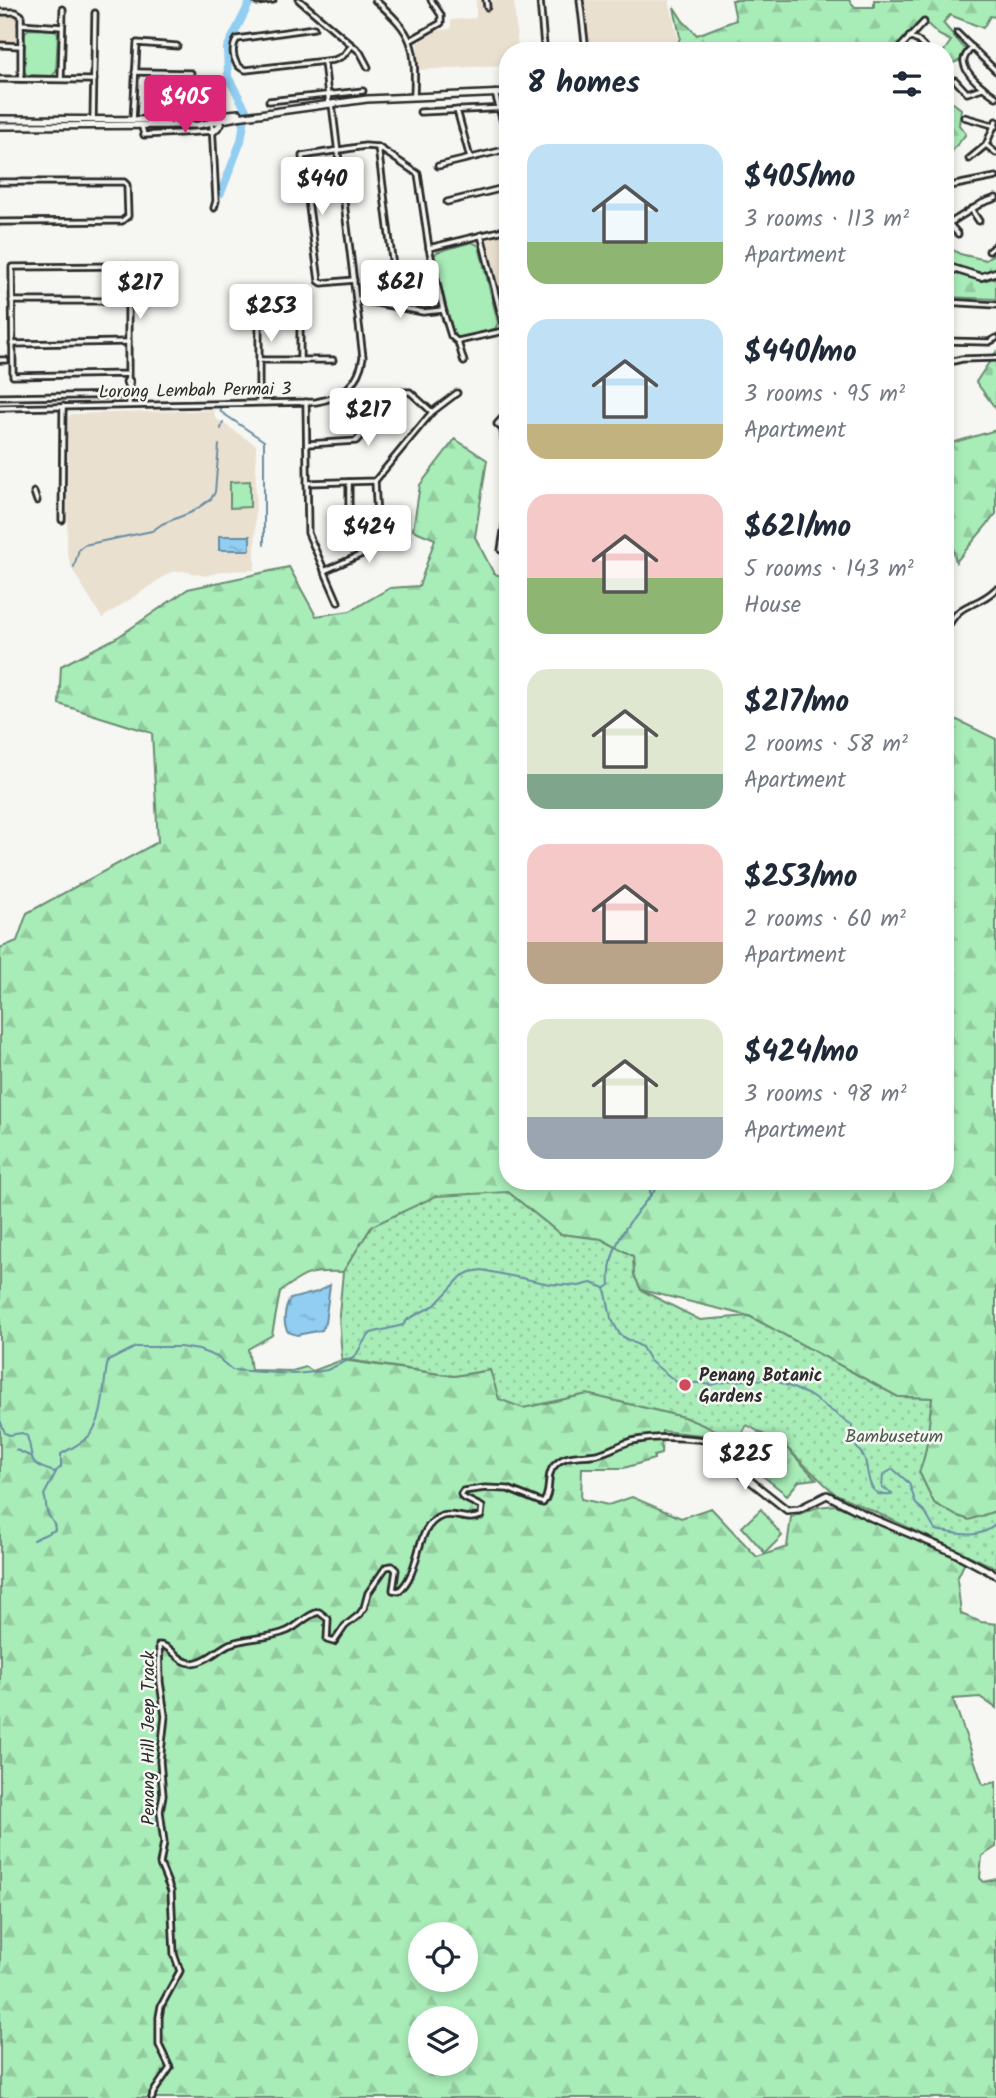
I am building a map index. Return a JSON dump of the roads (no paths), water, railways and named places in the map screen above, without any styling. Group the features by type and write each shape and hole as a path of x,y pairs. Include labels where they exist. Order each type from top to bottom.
{"main road":[{"path":"0,127 212,124 262,112 331,104 414,96 499,93"},
{"path":"165,120 234,117"},
{"path":"214,131 218,125 234,117"},
{"path":"0,119 208,120 212,124"},
{"path":"954,270 981,277 996,272"},
{"path":"738,1460 743,1459 746,1451 741,1444 733,1445 730,1455 738,1460 743,1475 782,1506 793,1511 827,1495 872,1518 953,1552 996,1575"}],"street":[{"path":"257,2 273,0"},
{"path":"299,0 352,45 368,66"},
{"path":"375,0 401,25 411,40 415,62 414,96"},
{"path":"486,0 487,7"},
{"path":"540,0 544,42"},
{"path":"580,0 585,42"},
{"path":"411,40 441,23 441,15 433,1"},
{"path":"61,79 63,9"},
{"path":"0,12 20,13 21,80"},
{"path":"93,120 95,13"},
{"path":"905,42 924,22"},
{"path":"21,24 62,27"},
{"path":"314,27 237,39 233,46 235,63 246,70 324,62 343,56 352,45"},
{"path":"957,33 996,71"},
{"path":"909,37 919,42"},
{"path":"133,120 137,43 177,46"},
{"path":"0,45 20,46"},
{"path":"972,47 963,62 982,88 996,97"},
{"name":"Lorong Lembah Permai 3","path":"0,408 306,402 326,400 342,394 359,374 363,357 338,150 324,62"},
{"path":"135,72 191,73"},
{"path":"0,79 94,80"},
{"path":"955,80 967,93 982,88"},
{"path":"269,100 363,91"},
{"path":"217,92 218,116"},
{"path":"420,112 499,107 495,93"},
{"path":"457,109 470,158"},
{"path":"964,117 996,124 986,145 969,159"},
{"path":"212,124 216,201 214,208"},
{"path":"142,127 144,135 214,131"},
{"path":"986,145 996,153"},
{"path":"354,280 323,283 319,281 302,159 304,154 365,146 378,147 418,174 429,248 443,310 464,362"},
{"path":"378,147 398,307"},
{"path":"438,166 499,151"},
{"path":"954,185 996,177"},
{"path":"0,182 124,182 127,185 128,216 126,220 0,222"},
{"path":"447,202 499,189"},
{"path":"954,220 996,198"},
{"path":"971,209 979,221"},
{"path":"954,228 958,234"},
{"path":"429,248 499,231"},
{"path":"481,235 499,303"},
{"path":"989,251 996,245"},
{"path":"128,376 13,376 12,267 128,266 130,405"},
{"path":"259,293 259,401"},
{"path":"356,299 423,312 443,310"},
{"path":"12,300 128,301"},
{"path":"954,302 996,304"},
{"path":"300,309 300,360"},
{"path":"458,342 499,332"},
{"path":"954,341 989,342 996,338"},
{"path":"12,344 128,342"},
{"path":"954,361 996,358"},
{"path":"259,360 333,360"},
{"path":"0,397 129,392 142,394"},
{"path":"307,444 356,441 398,393 410,393 432,412"},
{"path":"383,545 377,518 375,481 432,412 457,393"},
{"path":"306,402 308,533 338,603"},
{"path":"62,520 63,407"},
{"path":"307,483 375,481"},
{"path":"349,482 349,518"},
{"path":"34,492 37,501"},
{"path":"324,571 403,536"},
{"path":"954,614 996,589"},
{"name":"Penang Hill Jeep Track","path":"152,2098 170,2068 159,2045 161,2007 180,1971 174,1954 171,1891 160,1864 164,1842 160,1811 163,1795 160,1761 164,1716 159,1645 167,1646 186,1662 198,1662 230,1644 283,1633 319,1612 328,1619 327,1640 334,1642 345,1626 364,1608 369,1593 386,1567 392,1566 396,1570 393,1590 399,1591 405,1585 416,1564 421,1539 427,1528 439,1518 452,1515 472,1519 481,1516 482,1507 463,1497 463,1490 508,1489 543,1503 548,1497 550,1470 558,1461 568,1457 594,1455 631,1441 657,1436 711,1440 733,1445"}],"water":[{"path":"219,536 250,536 250,550 219,550"},
{"path":"330,1285 322,1330 297,1335 288,1332 285,1316 290,1299 317,1292"}],"waterway":[{"path":"221,193 241,141 246,110 228,77 227,48 251,0"},
{"path":"220,408 221,412 264,441 264,545"},
{"path":"221,429 223,422"},
{"path":"74,567 79,549 84,545 152,531 192,512 211,499 215,492 219,445"},
{"path":"650,1190 650,1196"},
{"path":"606,1288 610,1285 616,1245 655,1190"},
{"path":"0,1420 5,1433 22,1433 27,1436 34,1463 55,1472 61,1467 61,1454 86,1439 94,1428 101,1410 108,1361 136,1347 199,1350 217,1357 232,1370 294,1374 327,1370 355,1357 371,1333 403,1325 408,1319 435,1305 462,1276 482,1270 550,1284 579,1286 591,1283 605,1288 611,1318 620,1335 642,1347 650,1361 678,1383 711,1385 728,1381 772,1379 809,1395 852,1425 854,1442 864,1458 870,1485 877,1493 891,1495 892,1493 882,1488 883,1475 893,1469 909,1483 916,1504 924,1511 935,1530 975,1534 982,1533 996,1524"},
{"path":"16,1450 30,1456"},
{"path":"33,1540 55,1530 44,1495 56,1472"}],"place":[{"name":"Penang Botanic Gardens","path":"685,1385"}],"park label":[{"name":"Bambusetum","path":"894,1436"}]}
